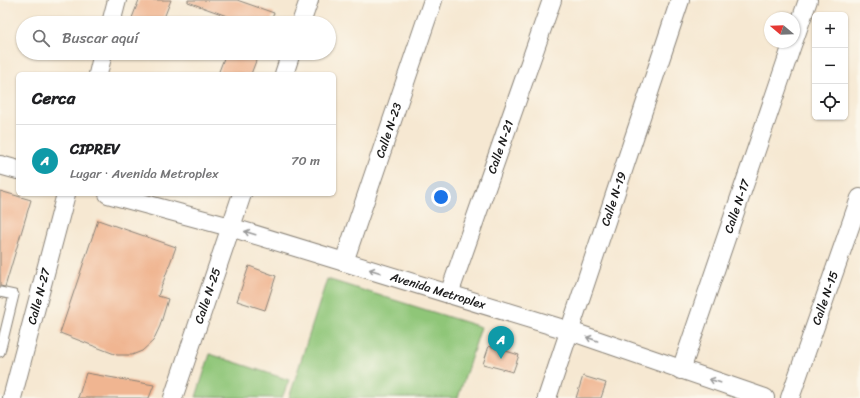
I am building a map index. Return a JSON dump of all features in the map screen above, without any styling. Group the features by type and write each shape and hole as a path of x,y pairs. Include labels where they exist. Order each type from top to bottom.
{"street":[{"path":"113,16 118,0"},
{"path":"303,16 309,0"},
{"name":"Calle N-23","path":"344,262 433,0"},
{"name":"Calle N-21","path":"449,294 552,0"},
{"name":"Calle N-19","path":"547,398 680,0"},
{"name":"Calle N-17","path":"800,23 808,0"},
{"name":"Calle N-17","path":"680,370 792,48"},
{"path":"98,72 101,60"},
{"path":"285,72 289,60"},
{"path":"0,165 16,169"},
{"name":"Calle N-27","path":"12,398 65,196"},
{"name":"Avenida Metroplex","path":"115,196 230,227 570,331 765,398"},
{"name":"Calle N-25","path":"173,398 241,196"},
{"name":"Calle N-15","path":"790,398 860,198"}],"lane":[{"path":"0,292 14,295 1,341 0,352"}],"green space":[{"path":"327,279 481,327 458,398 289,398"},
{"path":"210,354 289,380 282,398 196,397"}],"building":[{"path":"139,0 171,0 165,16 133,16"},
{"path":"188,0 237,0 274,13 273,16 227,16 188,2"},
{"path":"223,60 256,60 252,72 219,72"},
{"path":"0,191 31,200 5,287 0,286"},
{"path":"98,220 176,247 158,296 168,299 160,326 153,341 142,351 132,355 117,355 60,333"},
{"path":"249,266 276,276 265,310 237,301"},
{"path":"489,346 519,355 513,372 483,364"},
{"path":"86,373 154,385 149,398 78,398"},
{"path":"583,376 606,383 601,398 576,398"}],"place":[{"name":"CIPREV","path":"501,359"}]}
